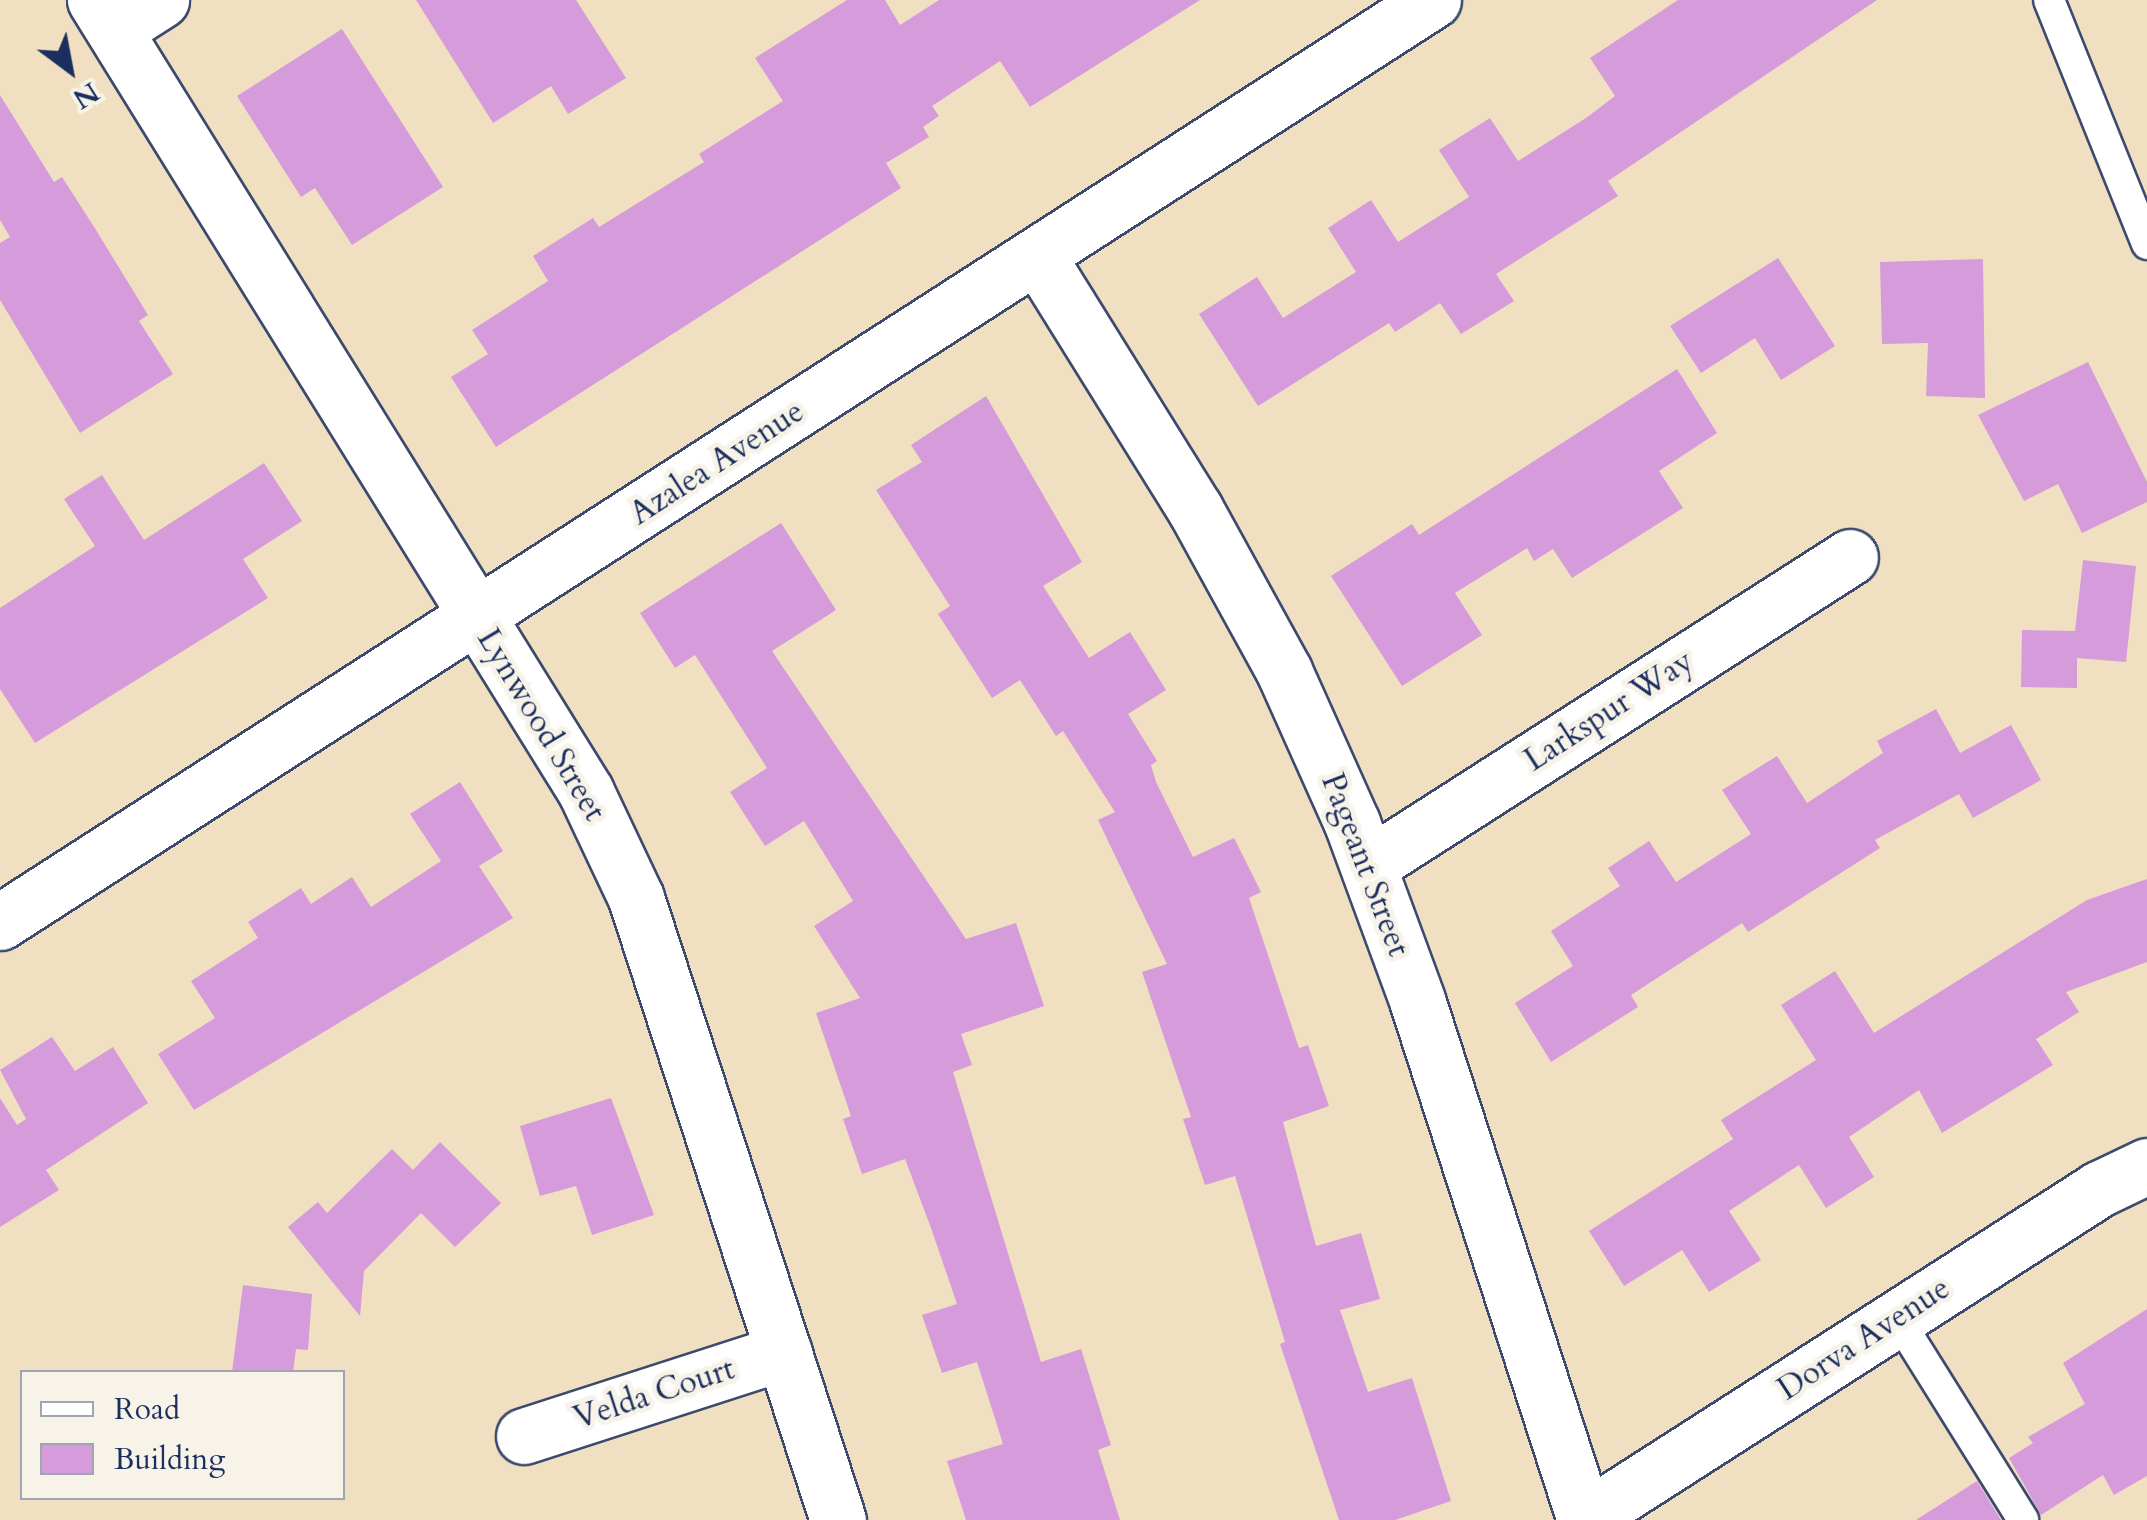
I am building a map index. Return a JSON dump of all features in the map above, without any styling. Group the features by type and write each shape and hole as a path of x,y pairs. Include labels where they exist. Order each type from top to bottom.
{"street":[{"path":"104,15 160,0"},
{"name":"Azalea Avenue","path":"0,922 1433,0"},
{"name":"Lynwood Street","path":"104,15 586,792 636,898 838,1520"},
{"name":"Pageant Street","path":"1038,257 1195,510 1284,672 1369,865 1584,1519"},
{"name":"Larkspur Way","path":"1369,865 1850,556"},
{"name":"Dorva Avenue","path":"1584,1519 2099,1189 2147,1166"},
{"name":"Velda Court","path":"524,1436 784,1352"}],"lane":[{"path":"2049,0 2147,244"},
{"path":"1897,1318 2023,1520"}],"building":[{"path":"416,0 576,0 626,78 568,114 551,86 493,123"},
{"path":"847,0 885,0 900,25 939,0 1200,0 1030,107 1000,61 932,106 939,116 923,127 929,137 886,163 901,188 496,447 451,377 488,354 472,330 548,281 533,256 593,218 599,227 704,162 699,154 783,101 755,58"},
{"path":"1678,0 1877,0 1608,181 1618,196 1496,274 1514,301 1461,334 1440,303 1395,332 1389,323 1258,406 1199,314 1257,277 1283,318 1356,272 1328,228 1371,200 1398,242 1469,197 1439,150 1490,118 1518,161 1615,96 1590,58"},
{"path":"342,29 443,187 352,245 315,188 301,197 237,96"},
{"path":"0,95 54,182 62,177 96,230 148,315 139,321 173,374 80,433 0,300 0,243 10,237 0,220"},
{"path":"1778,258 1835,346 1781,380 1755,338 1701,373 1670,326"},
{"path":"1983,259 1985,398 1926,396 1928,343 1882,344 1880,262"},
{"path":"2088,362 2147,482 2147,502 2082,533 2058,484 2024,501 1978,415"},
{"path":"1677,369 1717,433 1659,471 1683,508 1572,578 1553,549 1534,561 1527,548 1455,593 1482,635 1402,686 1331,576 1412,524 1419,535"},
{"path":"986,396 1082,562 1043,586 1089,658 1130,632 1166,690 1128,714 1157,761 1151,765 1156,782 1193,857 1234,838 1261,892 1249,898 1299,1048 1308,1045 1329,1106 1283,1122 1316,1246 1361,1233 1380,1299 1340,1310 1368,1392 1412,1378 1451,1501 1395,1520 1339,1520 1280,1344 1285,1342 1235,1176 1205,1185 1183,1119 1191,1117 1142,972 1167,964 1098,820 1115,812 1063,731 1056,736 1020,680 992,698 938,614 950,606 876,490 922,462 911,445"},
{"path":"264,463 302,521 243,559 268,598 35,743 0,689 0,608 95,546 64,499 102,475 144,540"},
{"path":"781,523 836,610 772,651 966,939 1016,923 1044,1006 961,1034 972,1065 953,1072 1041,1362 1081,1349 1111,1445 1098,1450 1120,1520 966,1520 947,1461 1003,1444 977,1362 942,1373 922,1315 957,1304 931,1228 905,1159 862,1174 843,1119 851,1116 816,1013 860,998 814,926 853,901 804,821 765,846 730,792 767,768 695,655 675,668 640,613"},
{"path":"2083,560 2136,566 2126,662 2077,658 2077,688 2021,687 2022,630 2075,631"},
{"path":"1936,709 1960,753 2011,725 2041,780 1973,818 1959,794 1875,840 1880,848 1748,932 1742,923 1631,995 1638,1007 1551,1062 1515,1003 1573,966 1551,931 1620,886 1608,868 1649,841 1676,882 1751,834 1722,790 1777,756 1807,803 1883,753 1877,741"},
{"path":"460,782 503,851 479,866 513,918 194,1110 158,1054 215,1018 191,981 258,938 248,922 301,888 311,904 352,877 371,907 441,861 410,814"},
{"path":"2147,879 2147,962 2066,992 2079,1012 2036,1039 2053,1065 1942,1133 1919,1090 1849,1137 1874,1177 1826,1208 1799,1165 1729,1211 1761,1260 1709,1292 1682,1250 1624,1286 1589,1231 1733,1139 1721,1120 1816,1060 1781,1005 1835,971 1874,1033 2087,900"},
{"path":"52,1037 75,1071 113,1047 148,1103 46,1170 59,1190 0,1227 0,1098 17,1125 26,1119 0,1070"},
{"path":"611,1098 654,1215 592,1235 576,1186 540,1196 520,1126"},
{"path":"440,1142 501,1203 455,1247 421,1213 364,1271 360,1316 288,1227 318,1202 327,1213 392,1149 413,1170"},
{"path":"243,1285 312,1294 308,1350 296,1349 293,1370 232,1370"},
{"path":"2147,1309 2147,1476 2114,1495 2103,1475 2041,1515 2009,1458 2033,1443 2028,1437 2085,1404 2063,1363"},
{"path":"1977,1481 2001,1520 1916,1520"}]}
